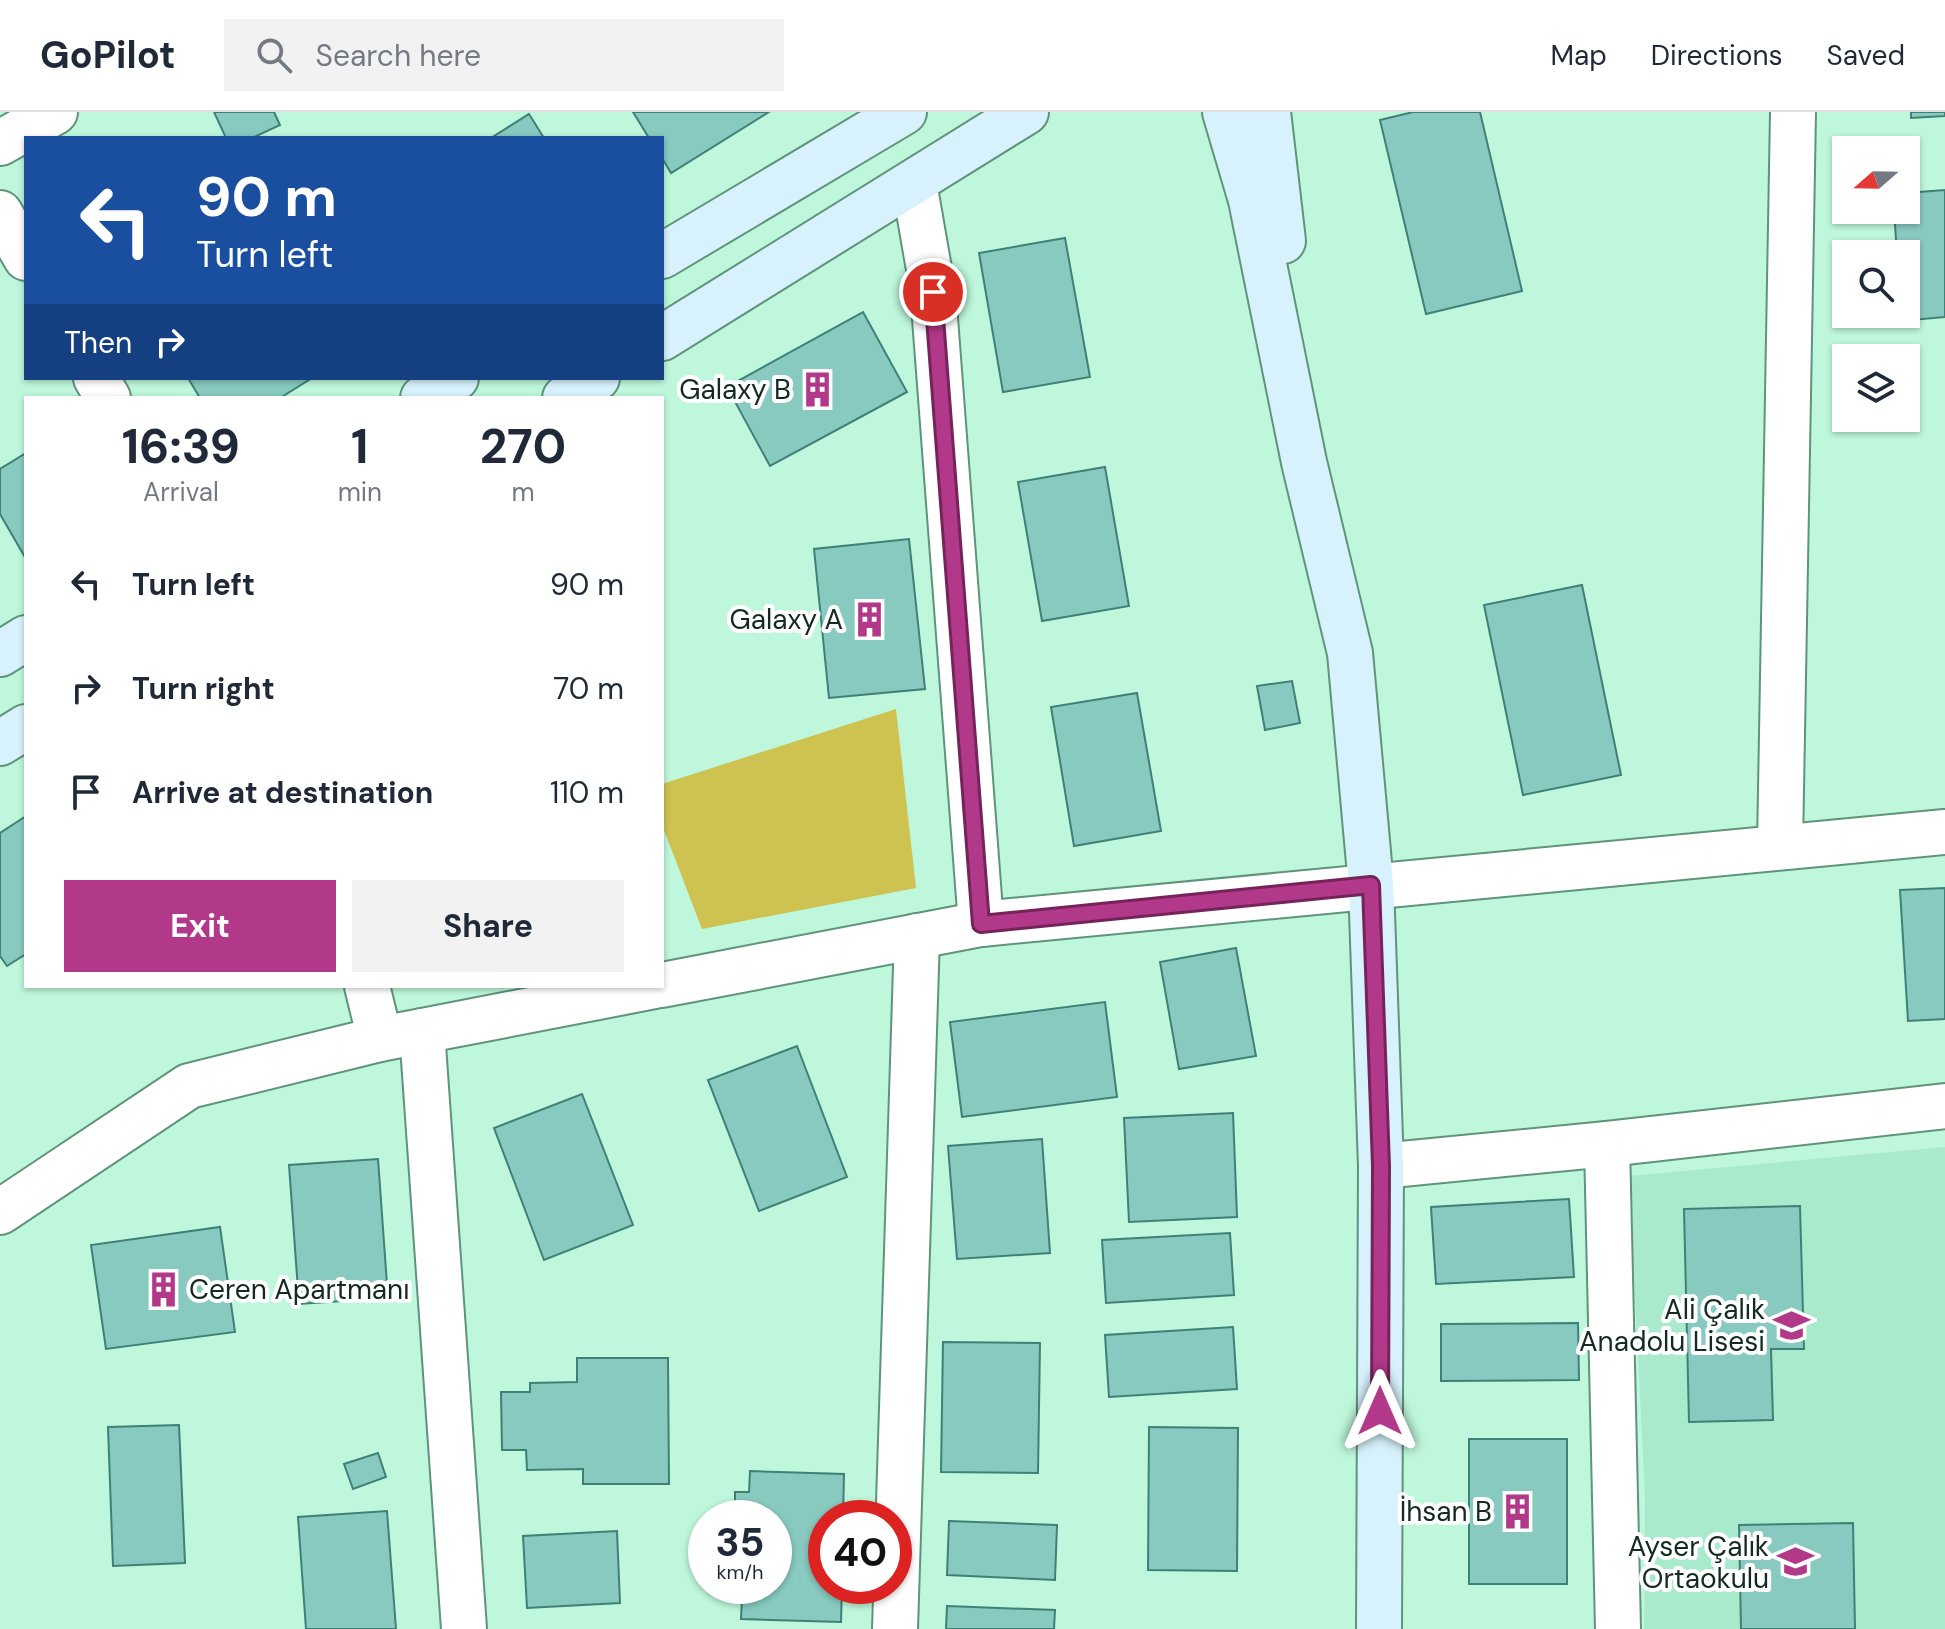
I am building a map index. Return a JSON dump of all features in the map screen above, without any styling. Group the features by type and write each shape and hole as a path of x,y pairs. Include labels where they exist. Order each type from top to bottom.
{"street":[{"path":"0,143 55,112"},
{"path":"664,255 904,112"},
{"path":"664,337 1026,112"},
{"path":"1225,112 1251,200 1304,462 1350,653 1371,885 1381,1166 1372,1617"},
{"path":"1268,112 1277,173 1304,462"},
{"path":"1780,847 1793,112"},
{"path":"914,183 933,292 981,924"},
{"path":"0,213 24,255"},
{"path":"426,396 453,380"},
{"path":"568,396 594,380"},
{"path":"0,654 24,639"},
{"path":"0,743 24,728"},
{"path":"664,985 981,924 1945,832"},
{"path":"895,1629 917,936"},
{"path":"368,988 401,1035 464,1629"},
{"path":"0,1212 189,1086 401,1035 645,988"},
{"path":"1381,1166 1945,1106"},
{"path":"1607,1144 1618,1629"}],"shaded area":[{"path":"896,709 916,888 702,929 664,830 664,783"},
{"name":"Ali Çalık Anadolu Lisesi","path":"1945,1147 1945,1629 1644,1629 1645,1496 1629,1176"}],"building":[{"path":"214,112 274,112 280,125 256,136 225,136"},
{"path":"633,112 769,112 671,173 664,161 664,136 648,136"},
{"path":"1413,112 1480,112 1522,291 1426,314 1380,120"},
{"path":"1911,112 1945,112 1945,116 1911,118"},
{"path":"529,114 543,136 494,136"},
{"path":"1945,190 1945,317 1920,319 1920,240 1896,240 1895,224 1920,224 1920,192"},
{"path":"1065,238 1090,377 1003,392 979,253"},
{"name":"Galaxy B","path":"863,312 907,392 770,466 727,387"},
{"path":"189,380 309,380 283,396 199,396"},
{"path":"24,454 24,556 0,514 0,469"},
{"path":"1105,467 1129,606 1042,621 1018,482"},
{"name":"Galaxy A","path":"909,539 925,689 829,698 814,549"},
{"path":"1582,585 1621,775 1523,795 1484,605"},
{"path":"1292,681 1300,723 1265,730 1257,686"},
{"path":"1137,693 1161,831 1074,846 1051,707"},
{"path":"24,817 24,955 7,966 0,956 0,833"},
{"path":"1945,888 1945,1019 1908,1021 1900,890"},
{"path":"1236,948 1256,1056 1179,1069 1160,962"},
{"path":"1105,1002 1117,1097 962,1117 950,1022"},
{"path":"797,1046 847,1177 759,1211 708,1080"},
{"path":"582,1094 633,1225 544,1260 494,1128"},
{"path":"1233,1113 1237,1217 1129,1222 1124,1118"},
{"path":"1042,1139 1050,1253 957,1259 948,1146"},
{"path":"378,1159 388,1298 299,1304 289,1165"},
{"path":"1569,1199 1574,1277 1436,1284 1431,1207"},
{"name":"Ali Çalık Anadolu Lisesi","path":"1800,1206 1804,1349 1771,1349 1773,1420 1689,1422 1684,1209"},
{"name":"Ceren Apartmanı","path":"220,1227 235,1332 106,1349 91,1245"},
{"path":"1230,1233 1234,1295 1106,1303 1102,1240"},
{"path":"1578,1323 1579,1380 1441,1381 1441,1324"},
{"path":"1233,1327 1237,1389 1109,1397 1105,1335"},
{"path":"943,1342 1040,1343 1038,1473 941,1472"},
{"path":"577,1358 668,1358 669,1484 583,1484 583,1469 527,1470 526,1450 502,1450 501,1392 530,1392 530,1383 577,1382"},
{"path":"179,1425 185,1563 113,1566 108,1427"},
{"path":"1149,1427 1238,1428 1237,1571 1148,1570"},
{"name":"İhsan B","path":"1469,1439 1567,1439 1567,1584 1469,1584"},
{"path":"378,1453 386,1477 353,1489 344,1464"},
{"path":"750,1471 844,1474 843,1500 808,1500 808,1604 842,1604 841,1622 741,1619 742,1604 792,1604 792,1500 735,1500 735,1492 749,1492"},
{"path":"387,1511 396,1629 306,1629 298,1517"},
{"path":"949,1521 1057,1525 1055,1580 947,1575"},
{"name":"Ayser Çalık Ortaokulu","path":"1853,1523 1855,1629 1741,1629 1739,1525"},
{"path":"617,1531 620,1603 527,1608 523,1536"},
{"path":"947,1606 1055,1610 1054,1629 946,1629"}],"place":[{"name":"Galaxy B","path":"817,389"},
{"name":"Galaxy A","path":"869,619"},
{"name":"Ceren Apartmanı","path":"163,1289"},
{"name":"Ali Çalık Anadolu Lisesi","path":"1791,1325"},
{"name":"İhsan B","path":"1518,1511"},
{"name":"Ayser Çalık Ortaokulu","path":"1795,1562"}],"route":[{"path":"933,292 981,924 1371,885 1381,1166 1380,1411"}]}
